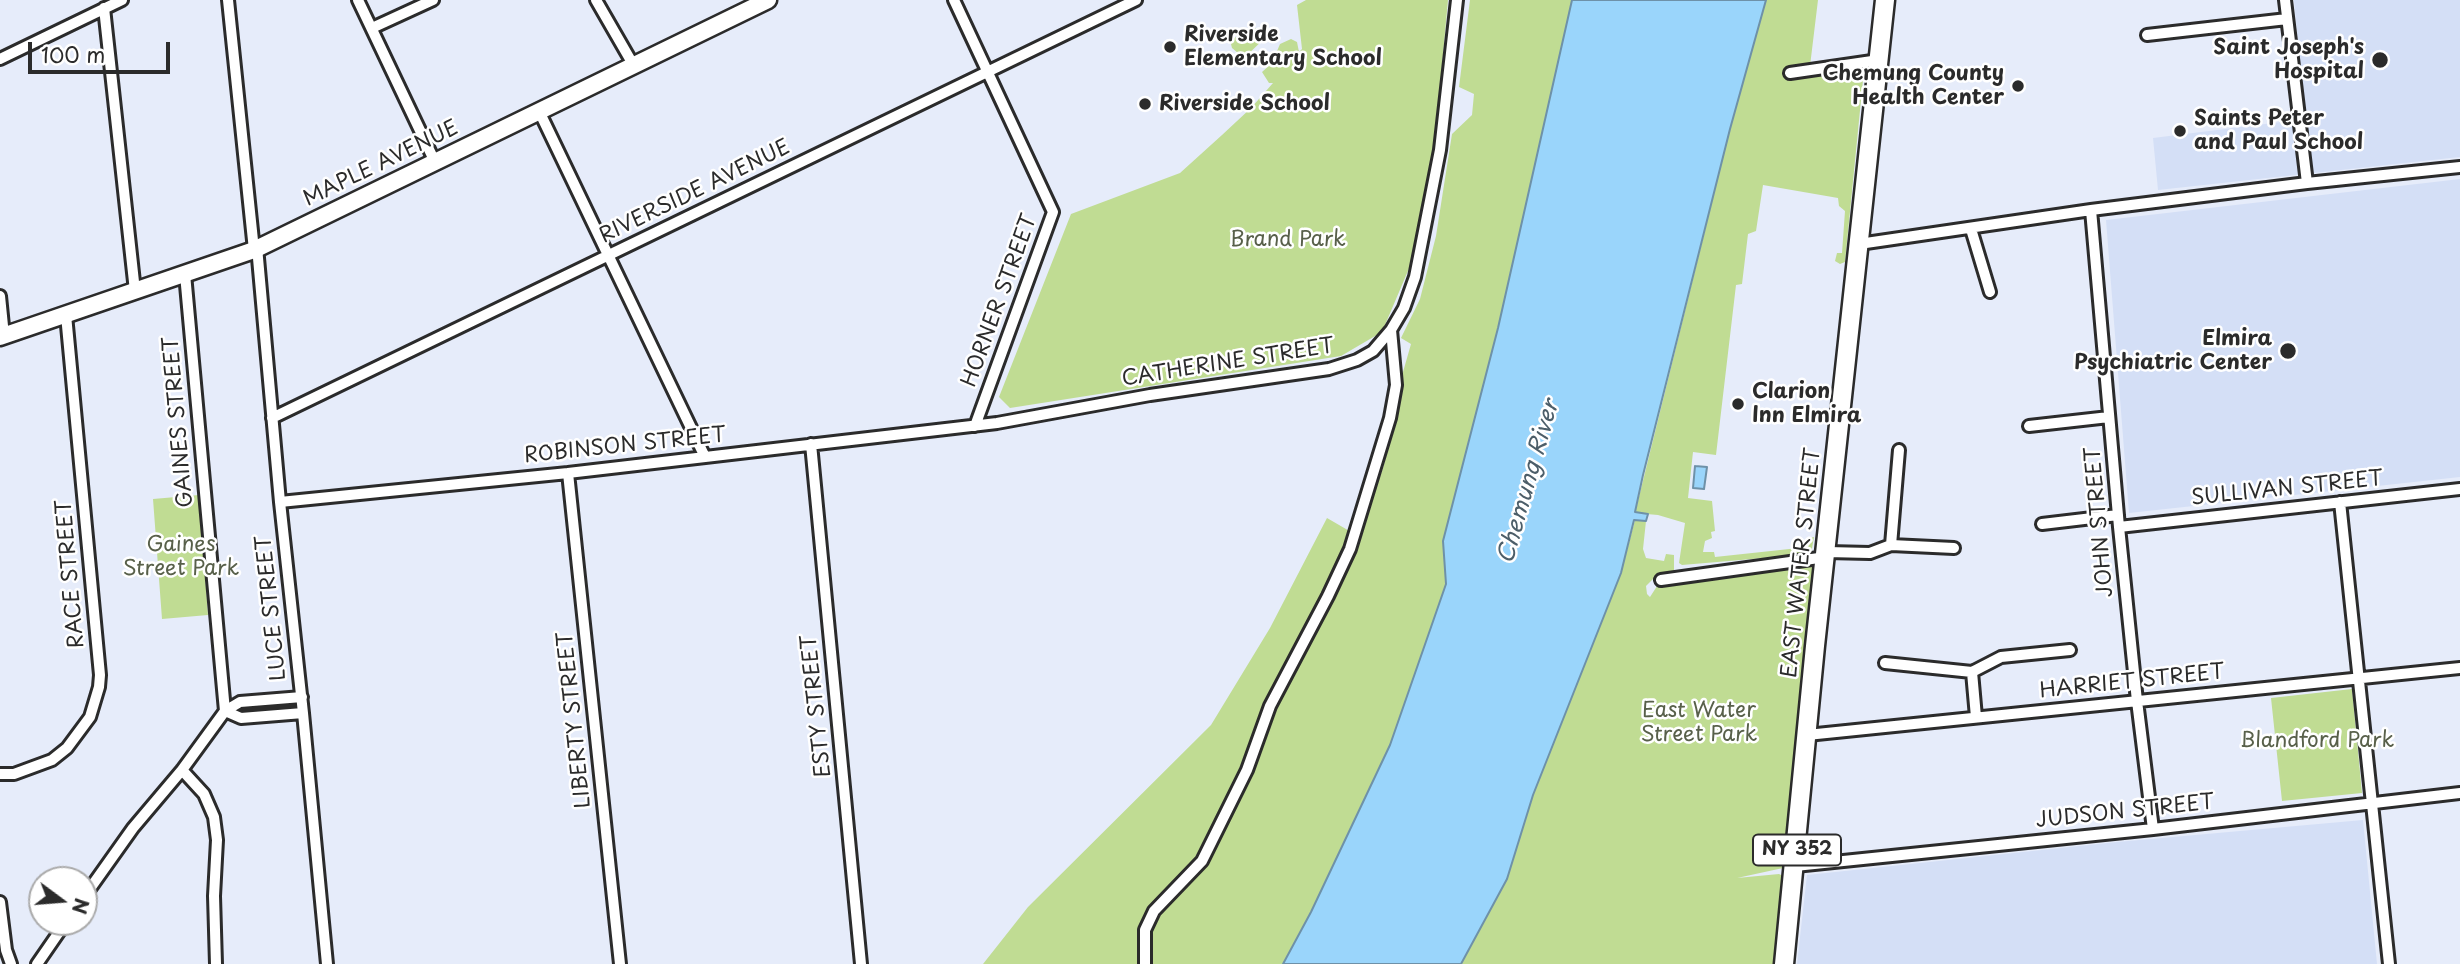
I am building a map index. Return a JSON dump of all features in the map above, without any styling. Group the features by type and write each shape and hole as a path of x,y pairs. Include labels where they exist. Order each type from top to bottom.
{"main road":[{"name":"MAPLE AVENUE","path":"2,336 255,248 768,0"},
{"name":"EAST WATER STREET","path":"1784,964 1885,0"}],"street":[{"path":"0,59 122,0"},
{"name":"LUCE STREET","path":"228,0 302,697 327,964"},
{"path":"358,0 435,162"},
{"path":"372,28 433,0"},
{"path":"596,0 634,66"},
{"name":"HORNER STREET","path":"954,0 1053,212 975,426"},
{"name":"RIVERSIDE AVENUE","path":"272,418 1136,0"},
{"name":"CATHERINE STREET","path":"975,426 1329,369 1357,360 1373,351 1404,309 1423,243 1440,150 1457,0"},
{"path":"2285,0 2307,183"},
{"path":"104,8 135,291"},
{"path":"2147,35 2287,19"},
{"path":"1790,72 1879,60"},
{"path":"539,111 705,457"},
{"path":"1859,244 2091,210 2460,167"},
{"name":"JOHN STREET","path":"2091,210 2118,521 2153,829"},
{"path":"1971,229 1990,292"},
{"name":"GAINES STREET","path":"185,274 225,711"},
{"path":"0,296 2,336"},
{"name":"RACE STREET","path":"0,774 14,774 52,760 67,748 90,717 99,687 66,315"},
{"path":"1145,964 1145,930 1154,911 1202,861 1247,770 1270,706 1350,549 1390,418 1396,385 1391,330"},
{"path":"2029,426 2109,416"},
{"name":"ROBINSON STREET","path":"280,502 568,473 975,426"},
{"name":"ESTY STREET","path":"811,444 862,964"},
{"path":"1891,545 1899,450"},
{"name":"LIBERTY STREET","path":"568,473 620,964"},
{"name":"SULLIVAN STREET","path":"2042,524 2118,521 2460,489"},
{"path":"2340,502 2389,964"},
{"path":"1661,580 1826,555 1870,553 1891,545 1954,548"},
{"path":"1885,663 1972,672 2001,657 2070,650"},
{"name":"HARRIET STREET","path":"1807,735 2460,668"},
{"path":"1972,672 1976,717"},
{"path":"98,877 132,828 182,770 225,711 240,702 302,697"},
{"path":"225,711 241,718 303,713"},
{"path":"182,770 204,794 214,817 217,840 214,896 216,964"},
{"name":"JUDSON STREET","path":"1795,866 2153,829 2460,793"},
{"path":"0,902 6,950 11,964"},
{"path":"37,964 56,936"}],"shaded area":[{"name":"Saint Joseph's Hospital","path":"2294,0 2460,0 2460,157 2158,190 2153,138 2305,119"},
{"name":"Elmira Psychiatric Center","path":"2460,179 2460,477 2129,513 2106,220"},
{"path":"2363,820 2377,964 1797,964 1807,875 2117,842"}],"green space":[{"name":"Brand Park","path":"1306,0 1448,0 1436,131 1416,252 1382,332 1341,356 1010,408 999,397 1071,214 1180,173 1222,135 1273,83 1269,83 1262,72 1272,63 1280,44 1291,39 1297,42 1299,52 1302,49 1297,5"},
{"path":"1470,0 1572,0 1498,328 1443,541 1446,584 1390,745 1311,912 1283,964 983,964 1028,907 1211,725 1270,628 1327,518 1358,536 1383,468 1402,395 1403,372 1411,344 1401,338 1420,299 1436,236 1452,134 1472,115 1474,94 1459,87"},
{"path":"1766,0 1818,0 1810,66 1792,77 1864,70 1845,262 1840,264 1835,261 1837,253 1842,253 1845,211 1839,206 1838,198 1763,185 1756,231 1748,234 1742,284 1736,285 1716,455 1693,452 1688,498 1712,501 1715,531 1711,532 1712,538 1705,541 1703,552 1714,552 1715,557 1808,547 1810,538 1814,537 1811,554 1682,565 1679,563 1685,523 1658,515 1635,513 1730,129"},
{"path":"1255,28 1265,38 1244,58 1232,48 1230,40"},
{"name":"Gaines Street Park","path":"199,495 208,615 162,619 153,499"},
{"name":"East Water Street Park","path":"1635,520 1646,521 1643,549 1646,558 1664,561 1666,554 1674,555 1674,575 1654,578 1646,586 1650,597 1661,580 1826,557 1783,868 1737,878 1779,874 1783,876 1773,964 1461,964 1507,879 1533,795 1621,573"},
{"name":"Blandford Park","path":"2352,689 2362,793 2282,801 2271,698"}],"water":[{"name":"Chemung River","path":"1572,0 1766,0 1730,129 1643,475 1635,512 1648,514 1646,521 1634,520 1621,573 1533,795 1507,879 1461,964 1283,964 1311,912 1390,745 1446,584 1443,541 1498,328"},
{"path":"1695,466 1707,467 1704,489 1693,488"}],"place":[{"name":"Riverside Elementary School","path":"1170,47"},
{"name":"Saint Joseph's Hospital","path":"2380,60"},
{"name":"Chemung County Health Center","path":"2018,86"},
{"name":"Riverside School","path":"1145,104"},
{"name":"Saints Peter and Paul School","path":"2180,131"},
{"name":"Elmira Psychiatric Center","path":"2288,351"},
{"name":"Clarion Inn Elmira","path":"1738,404"}]}
